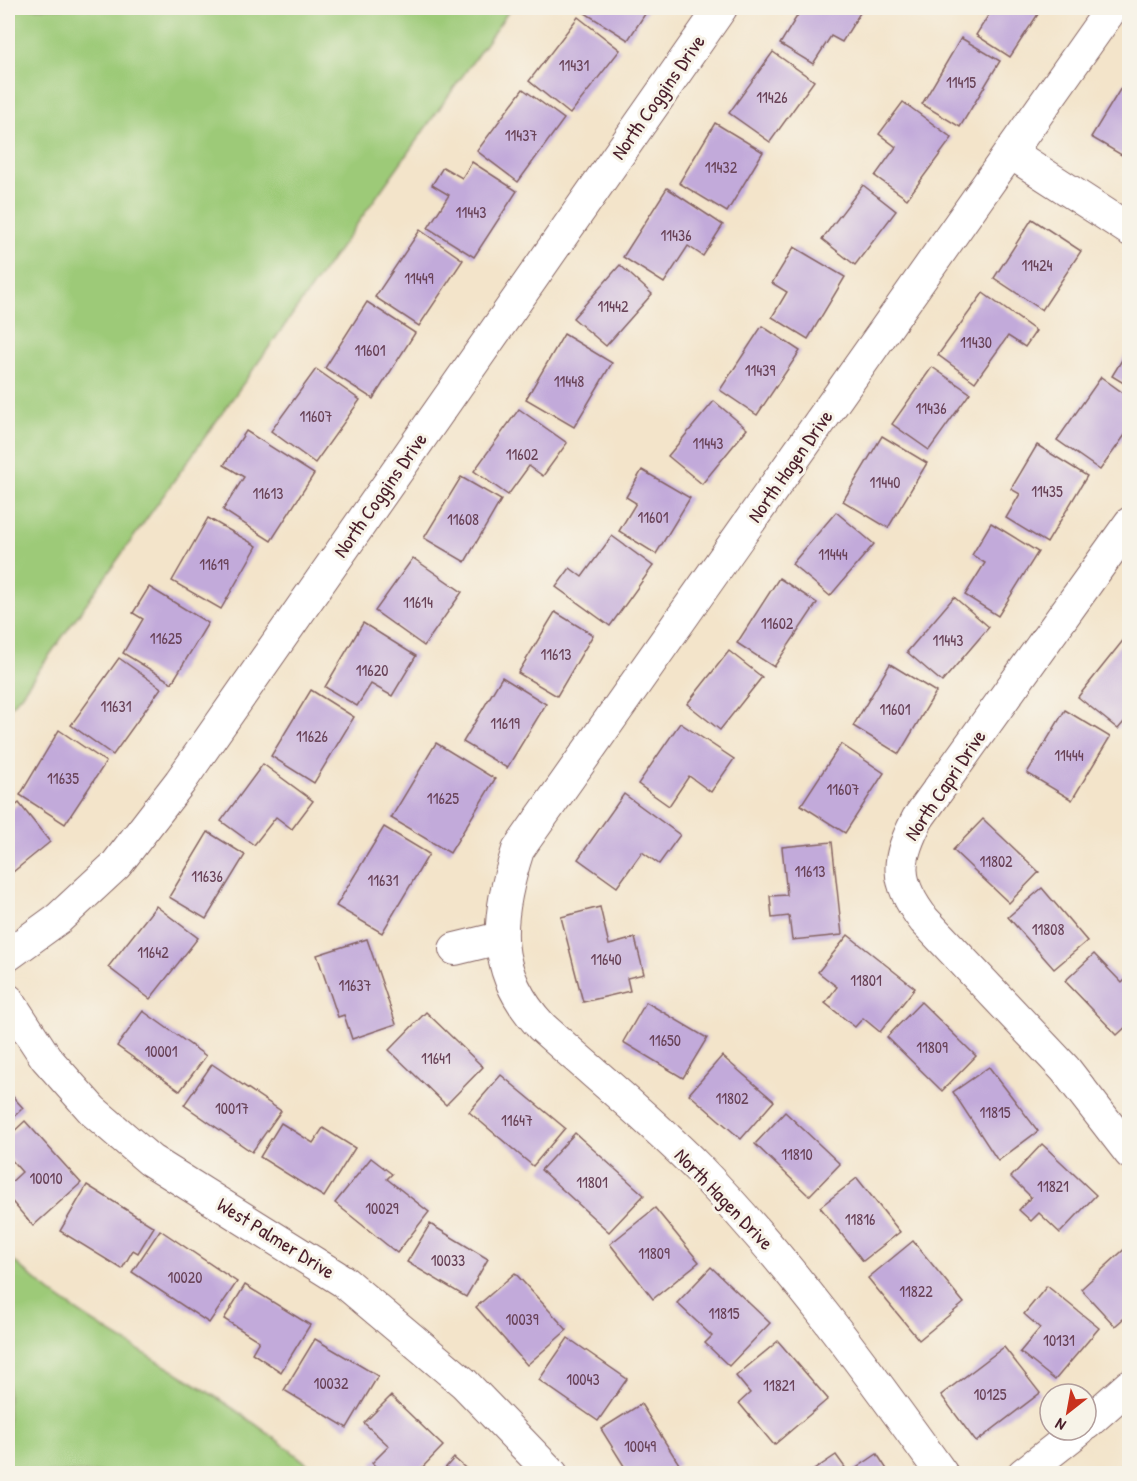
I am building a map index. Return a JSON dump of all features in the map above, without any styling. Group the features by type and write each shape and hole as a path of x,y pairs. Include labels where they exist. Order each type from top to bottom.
{"street":[{"name":"North Coggins Drive","path":"8,955 59,918 116,865 180,782 721,8"},
{"name":"North Hagen Drive","path":"942,1473 843,1336 773,1250 696,1166 542,1028 523,1007 512,985 500,938 506,888 518,850 1112,8"},
{"path":"1011,153 1130,230"},
{"name":"North Capri Drive","path":"1130,523 918,818 904,844 901,876 907,898 924,920 1065,1069 1130,1153"},
{"path":"455,949 500,938"},
{"name":"West Palmer Drive","path":"8,1000 46,1058 93,1111 150,1160 343,1281 464,1383 552,1473"},
{"path":"1098,1413 1130,1385"},
{"path":"1023,1473 1063,1442"}],"green space":[{"path":"8,8 511,8 21,695 8,709"},
{"path":"8,1255 70,1306 217,1398 270,1435 318,1473 8,1473"}],"building":[{"path":"588,8 649,8 628,40 585,13"},
{"path":"802,8 863,8 842,42 831,36 813,64 780,44"},
{"path":"993,8 1042,8 1010,57 976,35"},
{"path":"578,17 620,50 570,114 529,81"},
{"path":"961,38 1000,61 960,127 922,104"},
{"path":"773,52 814,81 770,142 729,113"},
{"path":"1124,83 1130,86 1130,160 1091,137"},
{"path":"523,89 564,119 518,182 477,151"},
{"path":"903,102 952,138 907,199 875,176 896,147 879,134"},
{"path":"715,123 763,152 727,212 679,183"},
{"path":"472,162 517,191 474,257 428,228 449,195 432,185 443,167 462,178"},
{"path":"863,185 896,211 855,265 822,239"},
{"path":"667,188 723,225 703,256 688,246 664,283 623,257"},
{"path":"1032,219 1081,251 1042,310 994,278"},
{"path":"420,230 463,260 419,326 375,297"},
{"path":"794,247 845,277 808,339 772,317 787,292 772,283"},
{"path":"620,265 652,294 606,346 573,318"},
{"path":"983,293 1036,331 1025,347 1008,336 975,382 938,355"},
{"path":"367,302 415,333 373,399 325,368"},
{"path":"762,326 800,351 757,415 720,390"},
{"path":"564,334 612,363 574,427 526,399"},
{"path":"1130,347 1130,387 1112,376"},
{"path":"932,367 970,393 929,450 892,424"},
{"path":"316,369 360,400 315,463 271,431"},
{"path":"1101,377 1130,398 1130,428 1100,470 1057,440"},
{"path":"714,401 747,429 702,484 668,456"},
{"path":"519,409 567,443 543,476 529,466 508,495 474,471"},
{"path":"246,431 314,474 271,541 223,510 244,477 224,465"},
{"path":"882,436 927,463 888,528 843,501"},
{"path":"1037,445 1087,476 1047,543 1006,518 1020,494 1011,489"},
{"path":"642,470 690,498 656,554 619,531 636,503 626,497"},
{"path":"461,477 501,500 465,562 424,538"},
{"path":"836,512 874,544 830,596 792,564"},
{"path":"208,518 257,546 221,609 172,581"},
{"path":"991,523 1038,552 998,616 965,595 985,563 972,555"},
{"path":"612,536 653,566 610,626 556,587 570,568 582,577"},
{"path":"413,558 462,592 424,646 375,611"},
{"path":"779,578 817,603 774,667 737,643"},
{"path":"149,587 208,623 172,683 123,653 143,619 133,613"},
{"path":"954,597 989,627 942,682 907,652"},
{"path":"555,612 593,635 557,696 518,673"},
{"path":"363,623 416,656 392,696 371,684 357,706 325,687"},
{"path":"1125,638 1130,642 1130,715 1118,729 1078,697"},
{"path":"729,651 762,677 720,730 687,704"},
{"path":"119,658 161,688 113,755 71,725"},
{"path":"890,664 936,692 899,754 853,726"},
{"path":"502,677 546,704 507,768 463,742"},
{"path":"311,690 354,717 314,783 271,756"},
{"path":"1065,710 1110,737 1072,800 1027,773"},
{"path":"680,723 734,759 711,792 689,776 669,806 638,784"},
{"path":"59,730 106,762 65,824 20,795"},
{"path":"436,743 495,779 450,853 391,818"},
{"path":"841,744 884,773 845,833 801,805"},
{"path":"263,764 313,801 292,829 276,817 254,845 221,821"},
{"path":"624,794 680,835 659,864 642,852 617,887 578,859"},
{"path":"19,803 50,842 8,876 8,812"},
{"path":"983,819 1039,872 1009,903 953,850"},
{"path":"384,827 429,854 382,933 336,906"},
{"path":"208,832 245,855 206,919 169,897"},
{"path":"832,842 842,935 792,940 789,916 772,918 770,896 787,895 782,847"},
{"path":"1042,888 1087,941 1054,969 1008,917"},
{"path":"156,906 198,938 150,999 108,967"},
{"path":"600,907 609,945 635,938 644,974 627,978 630,991 583,1002 561,917"},
{"path":"848,935 915,988 880,1032 863,1018 855,1027 825,1003 837,987 818,972"},
{"path":"367,939 396,1024 352,1039 344,1015 338,1017 317,955"},
{"path":"1094,954 1122,983 1130,975 1130,1023 1117,1035 1065,981"},
{"path":"646,1002 707,1038 683,1078 623,1042"},
{"path":"921,1002 976,1056 942,1091 887,1037"},
{"path":"143,1011 206,1056 180,1091 117,1046"},
{"path":"426,1012 483,1067 446,1105 389,1050"},
{"path":"722,1056 774,1101 741,1139 689,1094"},
{"path":"212,1064 281,1111 252,1152 184,1105"},
{"path":"989,1067 1038,1131 998,1161 953,1092"},
{"path":"501,1075 565,1128 533,1166 469,1112"},
{"path":"8,1091 23,1108 8,1122"},
{"path":"785,1112 840,1164 809,1196 755,1144"},
{"path":"25,1121 81,1183 33,1226 8,1197 8,1185 22,1172 8,1156 8,1137"},
{"path":"281,1123 313,1143 323,1128 355,1148 324,1197 260,1157"},
{"path":"575,1133 644,1195 609,1232 541,1170"},
{"path":"1042,1144 1096,1195 1060,1233 1039,1213 1031,1221 1019,1210 1031,1197 1011,1177"},
{"path":"371,1158 392,1174 387,1179 429,1212 397,1253 335,1203"},
{"path":"857,1178 900,1232 863,1261 820,1207"},
{"path":"87,1185 154,1227 138,1253 133,1250 122,1269 60,1231"},
{"path":"655,1208 699,1262 653,1299 610,1244"},
{"path":"430,1224 488,1259 466,1297 407,1262"},
{"path":"160,1230 237,1282 209,1323 132,1272"},
{"path":"913,1241 964,1303 919,1340 868,1278"},
{"path":"1130,1244 1130,1313 1115,1326 1081,1289"},
{"path":"711,1267 770,1323 729,1366 705,1343 712,1336 677,1303"},
{"path":"515,1273 567,1330 527,1365 476,1307"},
{"path":"245,1285 310,1325 281,1372 252,1353 259,1341 224,1319"},
{"path":"1047,1286 1099,1328 1055,1380 1020,1352 1040,1328 1024,1314"},
{"path":"568,1338 627,1379 598,1421 539,1380"},
{"path":"315,1339 378,1376 347,1428 284,1390"},
{"path":"778,1341 828,1399 774,1445 739,1403 750,1393 736,1376"},
{"path":"1004,1347 1038,1390 1038,1395 976,1442 941,1395"},
{"path":"391,1396 443,1446 416,1474 383,1474 372,1463 389,1446 364,1423"},
{"path":"641,1404 679,1464 664,1474 629,1474 601,1429"},
{"path":"877,1454 890,1474 808,1474 836,1455 849,1473"},
{"path":"454,1458 472,1474 440,1474"},
{"path":"1130,1461 1130,1474 1116,1474"}]}
